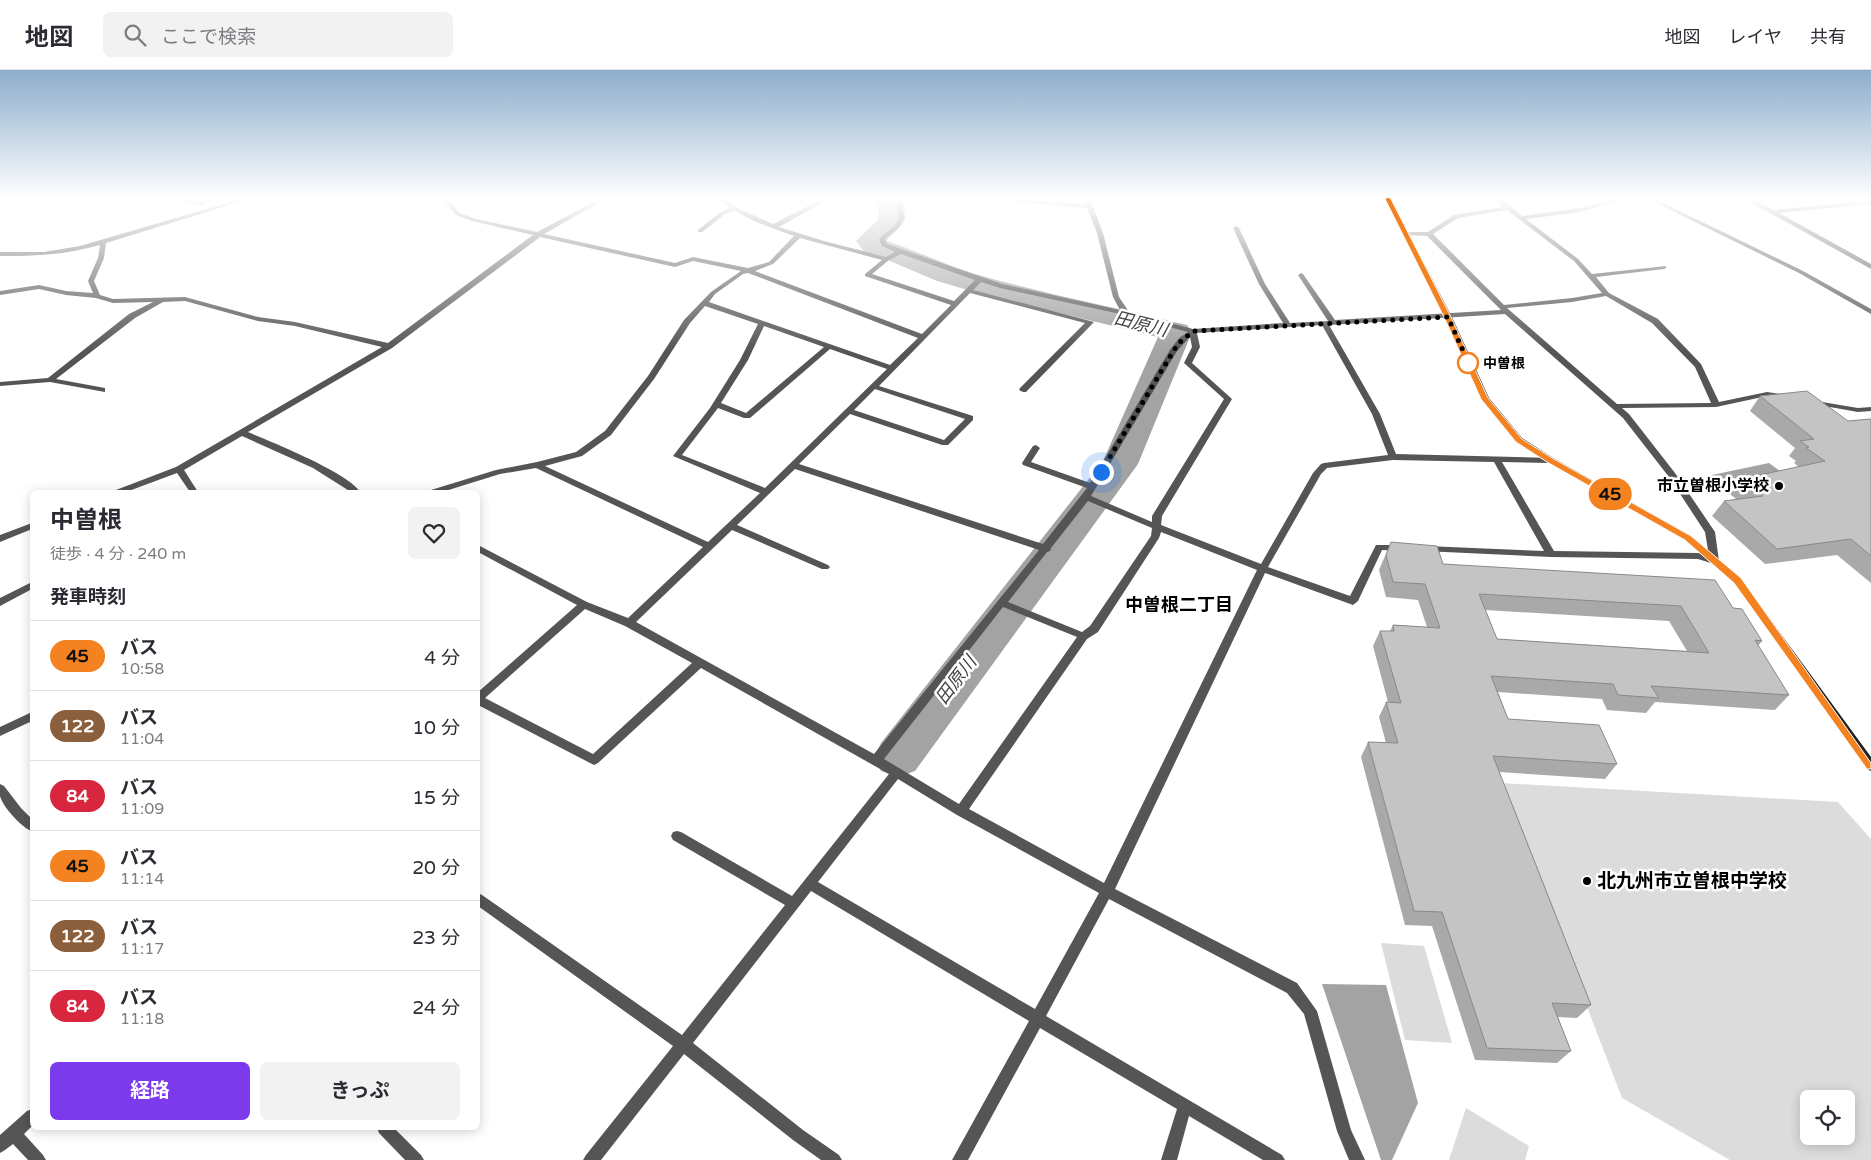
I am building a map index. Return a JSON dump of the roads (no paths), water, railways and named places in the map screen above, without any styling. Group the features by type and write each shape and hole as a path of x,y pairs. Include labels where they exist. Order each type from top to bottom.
{"main road":[{"path":"1414,250 1448,317 1485,399 1519,440 1550,460 1688,538 1738,580 1871,766"}],"street":[{"path":"0,254 44,254 66,250"},
{"path":"97,296 91,281 101,258 102,250"},
{"path":"124,490 180,469 389,346 518,250"},
{"path":"609,250 675,265 692,259 747,270 924,337"},
{"path":"440,490 499,472 537,466 579,454 608,433 652,377 687,322 713,293 747,270 771,263 785,250"},
{"path":"854,250 887,259"},
{"path":"895,250 979,280 1126,313 1194,331 1448,317 1607,294"},
{"path":"1104,250 1116,297 1126,313"},
{"path":"1246,250 1262,284 1288,325"},
{"path":"1086,497 1156,528 1262,570 1353,601 1379,547 1551,554 1698,556 1714,560 1710,532 1672,475 1626,416 1504,310 1445,250"},
{"path":"1562,250 1576,260 1607,294 1655,320 1698,366 1716,405"},
{"path":"1756,250 1801,272 1871,312"},
{"path":"1841,250 1871,267"},
{"path":"900,252 866,274 955,304"},
{"path":"1591,276 1664,266"},
{"path":"1301,275 1329,323 1376,414 1393,457"},
{"path":"629,623 710,547 924,337 979,280"},
{"path":"0,293 39,287 66,293 97,296 114,301 185,299 258,320 295,324 389,346"},
{"path":"969,290 1090,322"},
{"path":"50,380 132,316 163,300"},
{"path":"704,303 892,368"},
{"path":"1023,390 1090,322 1099,308"},
{"path":"762,323 744,360 716,404 677,456 764,492"},
{"path":"876,760 1086,497 1174,350 1182,340 1194,331"},
{"path":"962,811 1082,636 1094,629 1156,536 1157,516 1228,399 1188,363 1196,347 1194,331"},
{"path":"716,404 747,416 829,346"},
{"path":"0,384 50,380 102,390"},
{"path":"847,411 945,443 970,418 872,386"},
{"path":"1613,406 1716,405 1768,394 1795,399"},
{"path":"1804,400 1858,410 1871,409"},
{"path":"241,432 298,458 353,490"},
{"path":"1036,448 1026,463 1092,487"},
{"path":"960,1160 1107,891 1262,570 1317,473 1324,466 1393,457 1550,460"},
{"path":"1497,460 1551,554"},
{"path":"792,465 1047,548"},
{"path":"537,466 710,547"},
{"path":"180,469 193,490"},
{"path":"731,526 826,567"},
{"path":"0,538 30,527"},
{"path":"480,549 584,604 629,623 1107,891 1292,988 1310,1011 1344,1130 1357,1160"},
{"path":"0,602 30,586"},
{"path":"1002,603 1082,636"},
{"path":"480,697 584,604"},
{"path":"480,700 594,760 700,662"},
{"path":"0,732 30,717"},
{"path":"591,1160 684,1045 808,883 897,772"},
{"path":"0,789 17,812 30,824"},
{"path":"677,836 793,903"},
{"path":"808,883 1278,1160"},
{"path":"480,900 684,1045 798,1135 834,1160"},
{"path":"1169,1160 1185,1106"},
{"path":"0,1145 30,1118"},
{"path":"386,1130 416,1160"},
{"path":"13,1133 38,1160"}],"waterway":[{"name":"田原川","path":"885,250 947,275 988,287 1176,332 1120,464 898,757"}],"place":[{"name":"中曽根","path":"1468,363"},
{"name":"市立曽根小学校","path":"1779,486"},
{"name":"北九州市立曽根中学校","path":"1587,881"}],"district":[{"name":"中曽根二丁目","path":"1179,605"}]}
